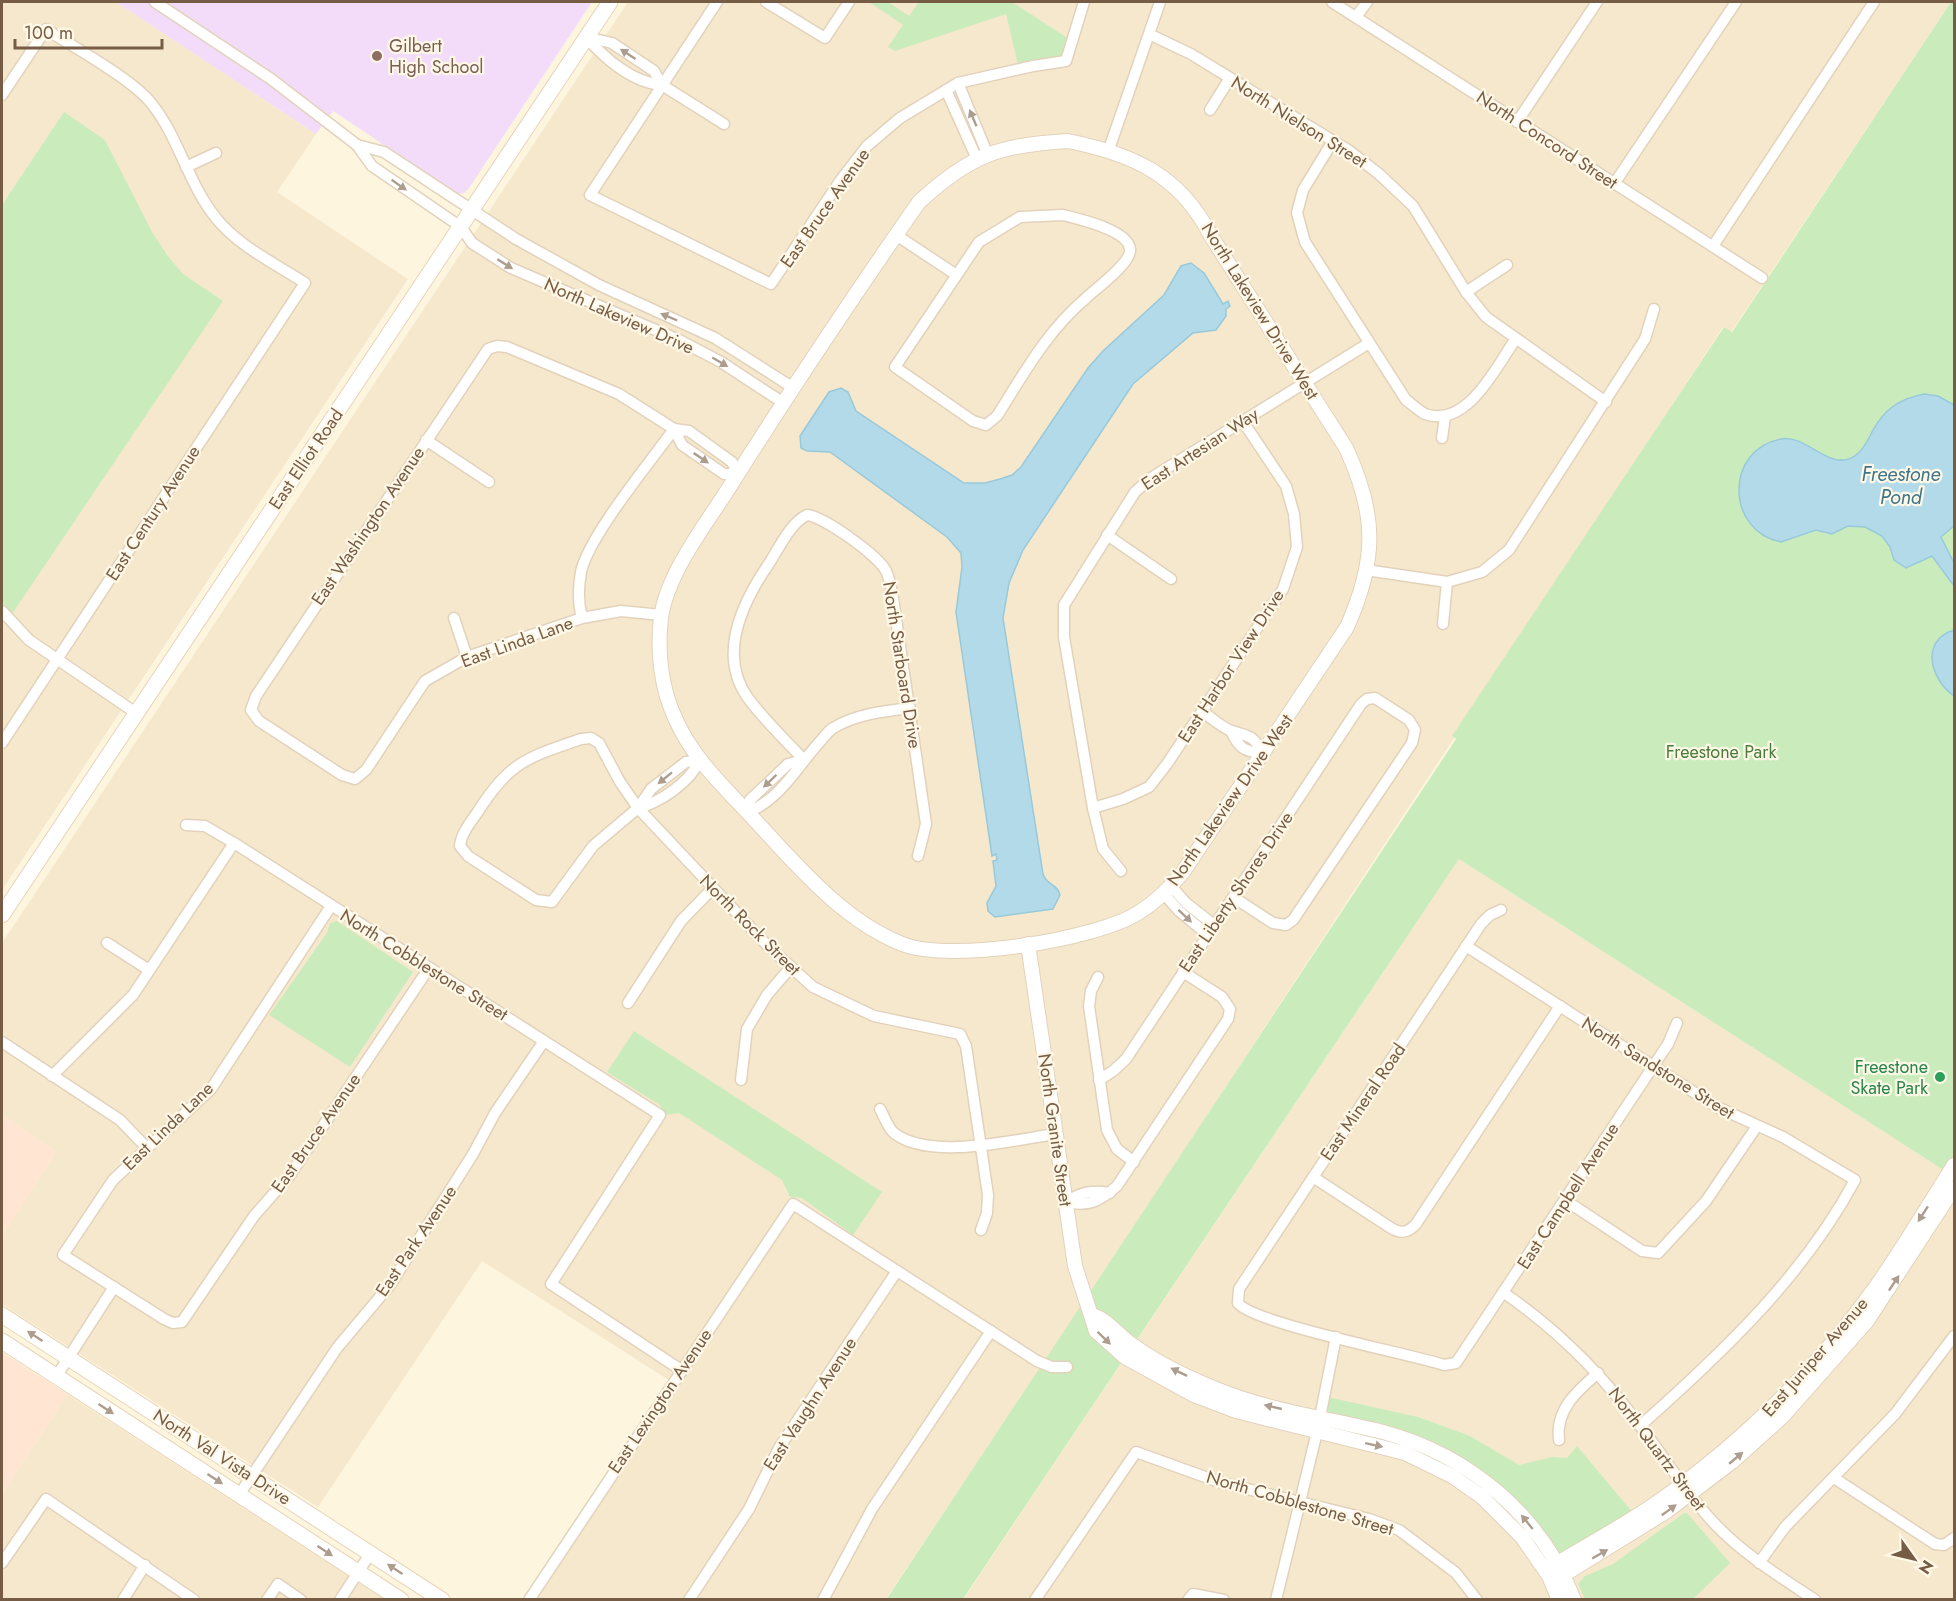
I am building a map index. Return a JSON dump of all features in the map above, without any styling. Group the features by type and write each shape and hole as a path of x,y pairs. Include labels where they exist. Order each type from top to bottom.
{"main road":[{"name":"East Elliot Road","path":"2,915 610,2"},
{"name":"North Val Vista Drive","path":"2,1315 442,1599"},
{"name":"North Val Vista Drive","path":"2,1341 401,1599"},
{"path":"259,1507 287,1514 317,1532 325,1524"}],"street":[{"path":"155,2 271,79 357,145"},
{"path":"662,85 717,2"},
{"path":"766,2 825,38 849,2"},
{"name":"East Bruce Avenue","path":"662,85 590,195 771,284 840,181 867,146 900,118 958,83 1066,61 1084,2"},
{"path":"1109,149 1151,34 1160,2"},
{"name":"North Concord Street","path":"1332,2 1762,278"},
{"path":"1356,17 1367,2"},
{"path":"1517,122 1597,2"},
{"path":"1614,184 1736,2"},
{"path":"1713,246 1874,2"},
{"path":"2,95 46,29 149,101 164,120 186,166 216,153"},
{"name":"North Nielson Street","path":"1151,34 1191,54 1333,141 1379,174 1413,206 1466,292 1486,317 1515,340 1606,402"},
{"path":"586,37 600,53 647,84 662,85 724,124"},
{"path":"1210,110 1230,78"},
{"path":"958,83 982,156"},
{"path":"946,90 982,156"},
{"name":"North Lakeview Drive West","path":"1068,141 1109,149 1132,158 1161,174 1200,215 1347,448 1362,483 1370,518 1366,570 1358,602 1347,627 1168,890 1136,914 1102,929 1028,944 970,952 935,951 905,945 872,928 841,906 700,760 676,721 667,696 660,652 661,615 677,570 786,395 919,202 946,177 982,156 1036,143 1068,141"},
{"path":"1333,141 1303,190 1297,213 1305,242 1407,400 1425,414 1445,417 1471,403 1515,340"},
{"name":"North Lakeview Drive","path":"357,145 384,152 471,211 590,280 715,338 786,395"},
{"name":"North Lakeview Drive","path":"357,145 372,166 461,227 472,243 516,271 679,340 786,395"},
{"name":"East Century Avenue","path":"2,743 305,283 240,240 216,219 186,166"},
{"path":"1063,214 1106,228 1126,241 1131,252 1125,263 1074,308 1047,338 996,416 986,425 973,421 894,368 955,274 979,242 1020,217 1063,214"},
{"path":"896,235 955,274"},
{"path":"1466,292 1507,265"},
{"path":"1366,570 1447,582 1482,572 1509,550 1645,339 1654,309"},
{"name":"East Artesian Way","path":"1121,871 1103,849 1093,808 1064,638 1064,605 1135,492 1150,478 1369,343"},
{"name":"East Washington Avenue","path":"355,779 342,775 259,722 251,710 256,696 482,356 493,346 507,347 619,394 674,429"},
{"path":"1442,438 1445,417"},
{"name":"East Harbor View Drive","path":"1093,808 1123,799 1149,787 1203,712 1283,590 1297,547 1294,514 1286,486 1242,420"},
{"path":"582,618 578,602 581,570 603,528 674,429 689,431 732,462 738,474"},
{"path":"426,440 489,482"},
{"name":"North Starboard Drive","path":"804,760 747,696 736,670 734,647 737,621 753,587 795,525 807,515 816,517 860,545 886,569 893,598 926,824 918,856"},
{"path":"1107,535 1170,579"},
{"path":"1443,624 1447,582"},
{"path":"2,611 29,640 136,712"},
{"name":"East Linda Lane","path":"355,779 366,770 425,681 467,657 582,618 621,611 661,615"},
{"path":"454,618 467,657"},
{"name":"East Liberty Shores Drive","path":"1099,1080 1126,1059 1358,707 1367,699 1378,699 1409,720 1415,730 1412,742 1293,920 1286,925 1273,923 1233,897"},
{"path":"748,812 760,807 796,773 804,760 833,729 872,713 910,708"},
{"path":"1203,712 1231,731 1238,745 1248,752 1263,753"},
{"name":"North Rock Street","path":"638,808 592,846 559,896 548,903 536,900 468,856 460,846 464,833 492,790 511,769 526,759 572,742 586,738 595,740 602,746 615,774 638,808 790,968 813,987 874,1016 960,1034 966,1046 981,1145"},
{"path":"638,808 651,789 666,776 686,762 700,760"},
{"name":"North Cobblestone Street","path":"186,825 205,826 234,843 660,1115 550,1284 681,1370"},
{"path":"52,1076 133,995 234,843"},
{"path":"628,1003 681,921 713,888"},
{"path":"1168,890 1179,911 1211,930"},
{"name":"East Linda Lane","path":"114,1287 63,1255 112,1180 211,1089 331,906"},
{"name":"East Mineral Road","path":"1336,1337 1269,1320 1248,1312 1238,1303 1239,1289 1466,946 1485,919 1501,910"},
{"path":"106,943 149,970"},
{"name":"North Granite Street","path":"1028,944 1077,1276 1092,1315 1102,1318 1129,1351"},
{"name":"North Sandstone Street","path":"1466,946 1726,1112 1783,1137 1855,1180 1843,1203 1777,1291 1718,1357 1640,1426"},
{"name":"East Bruce Avenue","path":"114,1287 164,1319 178,1323 188,1314 254,1216 290,1175 429,968"},
{"path":"741,1080 747,1029 767,995 790,968"},
{"path":"1066,1202 1081,1205 1096,1203 1110,1193 1134,1162 1230,1014 1225,1000 1183,972"},
{"path":"1098,977 1091,991 1089,1006 1099,1080 1110,1137 1118,1149 1134,1162"},
{"path":"1313,1177 1390,1228 1404,1233 1416,1224 1560,1006"},
{"name":"East Campbell Avenue","path":"1336,1337 1452,1365 1462,1356 1671,1040 1677,1023"},
{"name":"East Park Avenue","path":"239,1495 337,1348 390,1285 473,1154 495,1113 544,1041"},
{"path":"2,1042 120,1120 146,1147"},
{"path":"880,1109 892,1132 912,1141 952,1149 1055,1134"},
{"path":"1565,1200 1642,1251 1654,1254 1665,1248 1697,1212 1757,1126"},
{"path":"981,1145 988,1204 981,1230"},
{"name":"East Juniper Avenue","path":"1686,1489 1754,1424 1828,1347 1881,1279 1953,1172"},
{"name":"East Juniper Avenue","path":"1555,1573 1625,1524 1686,1489 1758,1439 1835,1360 1882,1301 1954,1188"},
{"name":"East Lexington Avenue","path":"529,1599 793,1204 897,1270"},
{"path":"897,1270 1041,1363 1066,1367"},
{"name":"East Vaughn Avenue","path":"689,1599 744,1517 779,1448 897,1270"},
{"path":"56,1377 114,1287"},
{"name":"North Quartz Street","path":"1504,1293 1553,1329 1598,1373 1686,1489 1725,1535 1759,1563 1815,1599"},
{"path":"823,1599 842,1570 868,1517 991,1331"},
{"path":"1759,1563 1785,1527 1895,1414 1954,1336"},
{"path":"1276,1599 1317,1432 1336,1337"},
{"path":"1129,1351 1233,1396 1417,1443 1470,1471 1522,1515 1555,1573 1559,1599"},
{"path":"1129,1351 1174,1386 1218,1405 1405,1453 1452,1476 1499,1512 1555,1573 1574,1599"},
{"path":"1559,1440 1560,1419 1567,1404 1598,1373"},
{"name":"North Cobblestone Street","path":"1035,1599 1136,1452 1219,1482 1369,1519 1399,1530 1456,1573 1477,1599"},
{"path":"1834,1478 1931,1542 1944,1545 1954,1538"},
{"path":"2,1563 46,1498 194,1599"},
{"path":"340,1599 370,1554"},
{"path":"123,1599 145,1565"},
{"path":"267,1599 278,1584 301,1599"},
{"path":"1191,1597 1224,1599"}],"shaded area":[{"path":"2,2 116,2 316,134 277,192 408,279 2,890"},
{"name":"Gilbert High School","path":"116,2 592,2 469,188 464,193 457,194 333,111 316,134"},
{"path":"628,2 1951,2 1731,332 1723,327 1075,1317 886,1599 536,1599 678,1386 482,1261 318,1507 2,1304 2,1236 56,1152 2,1115 2,943"},
{"path":"1459,859 1945,1171 1943,1175 1954,1183 1954,1599 963,1600"},
{"path":"2,1115 56,1152 2,1236"},
{"path":"2,1352 67,1394 2,1495"},
{"path":"67,1394 384,1599 2,1599 2,1495"}],"green space":[{"path":"869,2 888,2 909,16 919,2 1012,2 1072,41 1066,61 1019,69 1006,14 895,51 888,47 903,25"},
{"name":"Freestone Park","path":"1951,2 1954,2 1954,1156 1945,1171 1459,859 963,1599 886,1600 1456,739 1452,736 1724,327 1732,332"},
{"path":"64,112 105,140 152,232 167,255 183,274 223,301 12,614 2,601 2,205"},
{"path":"337,921 413,972 350,1067 269,1015 327,933 330,923"},
{"path":"634,1031 882,1192 853,1235 802,1198 790,1197 782,1180 679,1113 665,1115 660,1105 607,1072"},
{"path":"1323,1396 1418,1417 1470,1436 1519,1465 1552,1457 1567,1458 1577,1446 1633,1513 1552,1567 1504,1507 1467,1476 1423,1452 1388,1440 1317,1425"},
{"path":"1687,1513 1730,1563 1693,1599 1585,1599 1578,1584 1585,1576 1613,1564"}],"water":[{"path":"1191,263 1204,273 1223,304 1228,301 1230,306 1226,309 1226,316 1216,330 1193,333 1133,384 1023,550 1009,583 1003,618 1043,874 1060,895 1053,909 995,917 988,911 987,903 996,886 993,861 997,860 996,854 992,856 956,612 962,567 961,553 947,537 830,452 807,451 801,448 800,436 829,392 841,388 848,392 856,411 964,483 985,483 1012,475 1021,467 1088,368 1103,351 1164,295 1181,266"},
{"name":"Freestone Pond","path":"1924,394 1938,396 1954,405 1954,526 1941,537 1954,563 1954,586 1932,556 1906,568 1894,560 1890,547 1882,536 1865,527 1848,526 1832,534 1816,530 1781,542 1763,535 1750,523 1742,507 1739,490 1742,473 1750,458 1763,446 1781,439 1791,439 1828,457 1846,460 1861,450 1887,411 1900,402"},
{"path":"1954,630 1954,696 1939,680 1932,661 1936,643 1943,635"}],"place":[{"name":"Gilbert High School","path":"377,56"},
{"name":"Freestone Skate Park","path":"1940,1077"}]}
